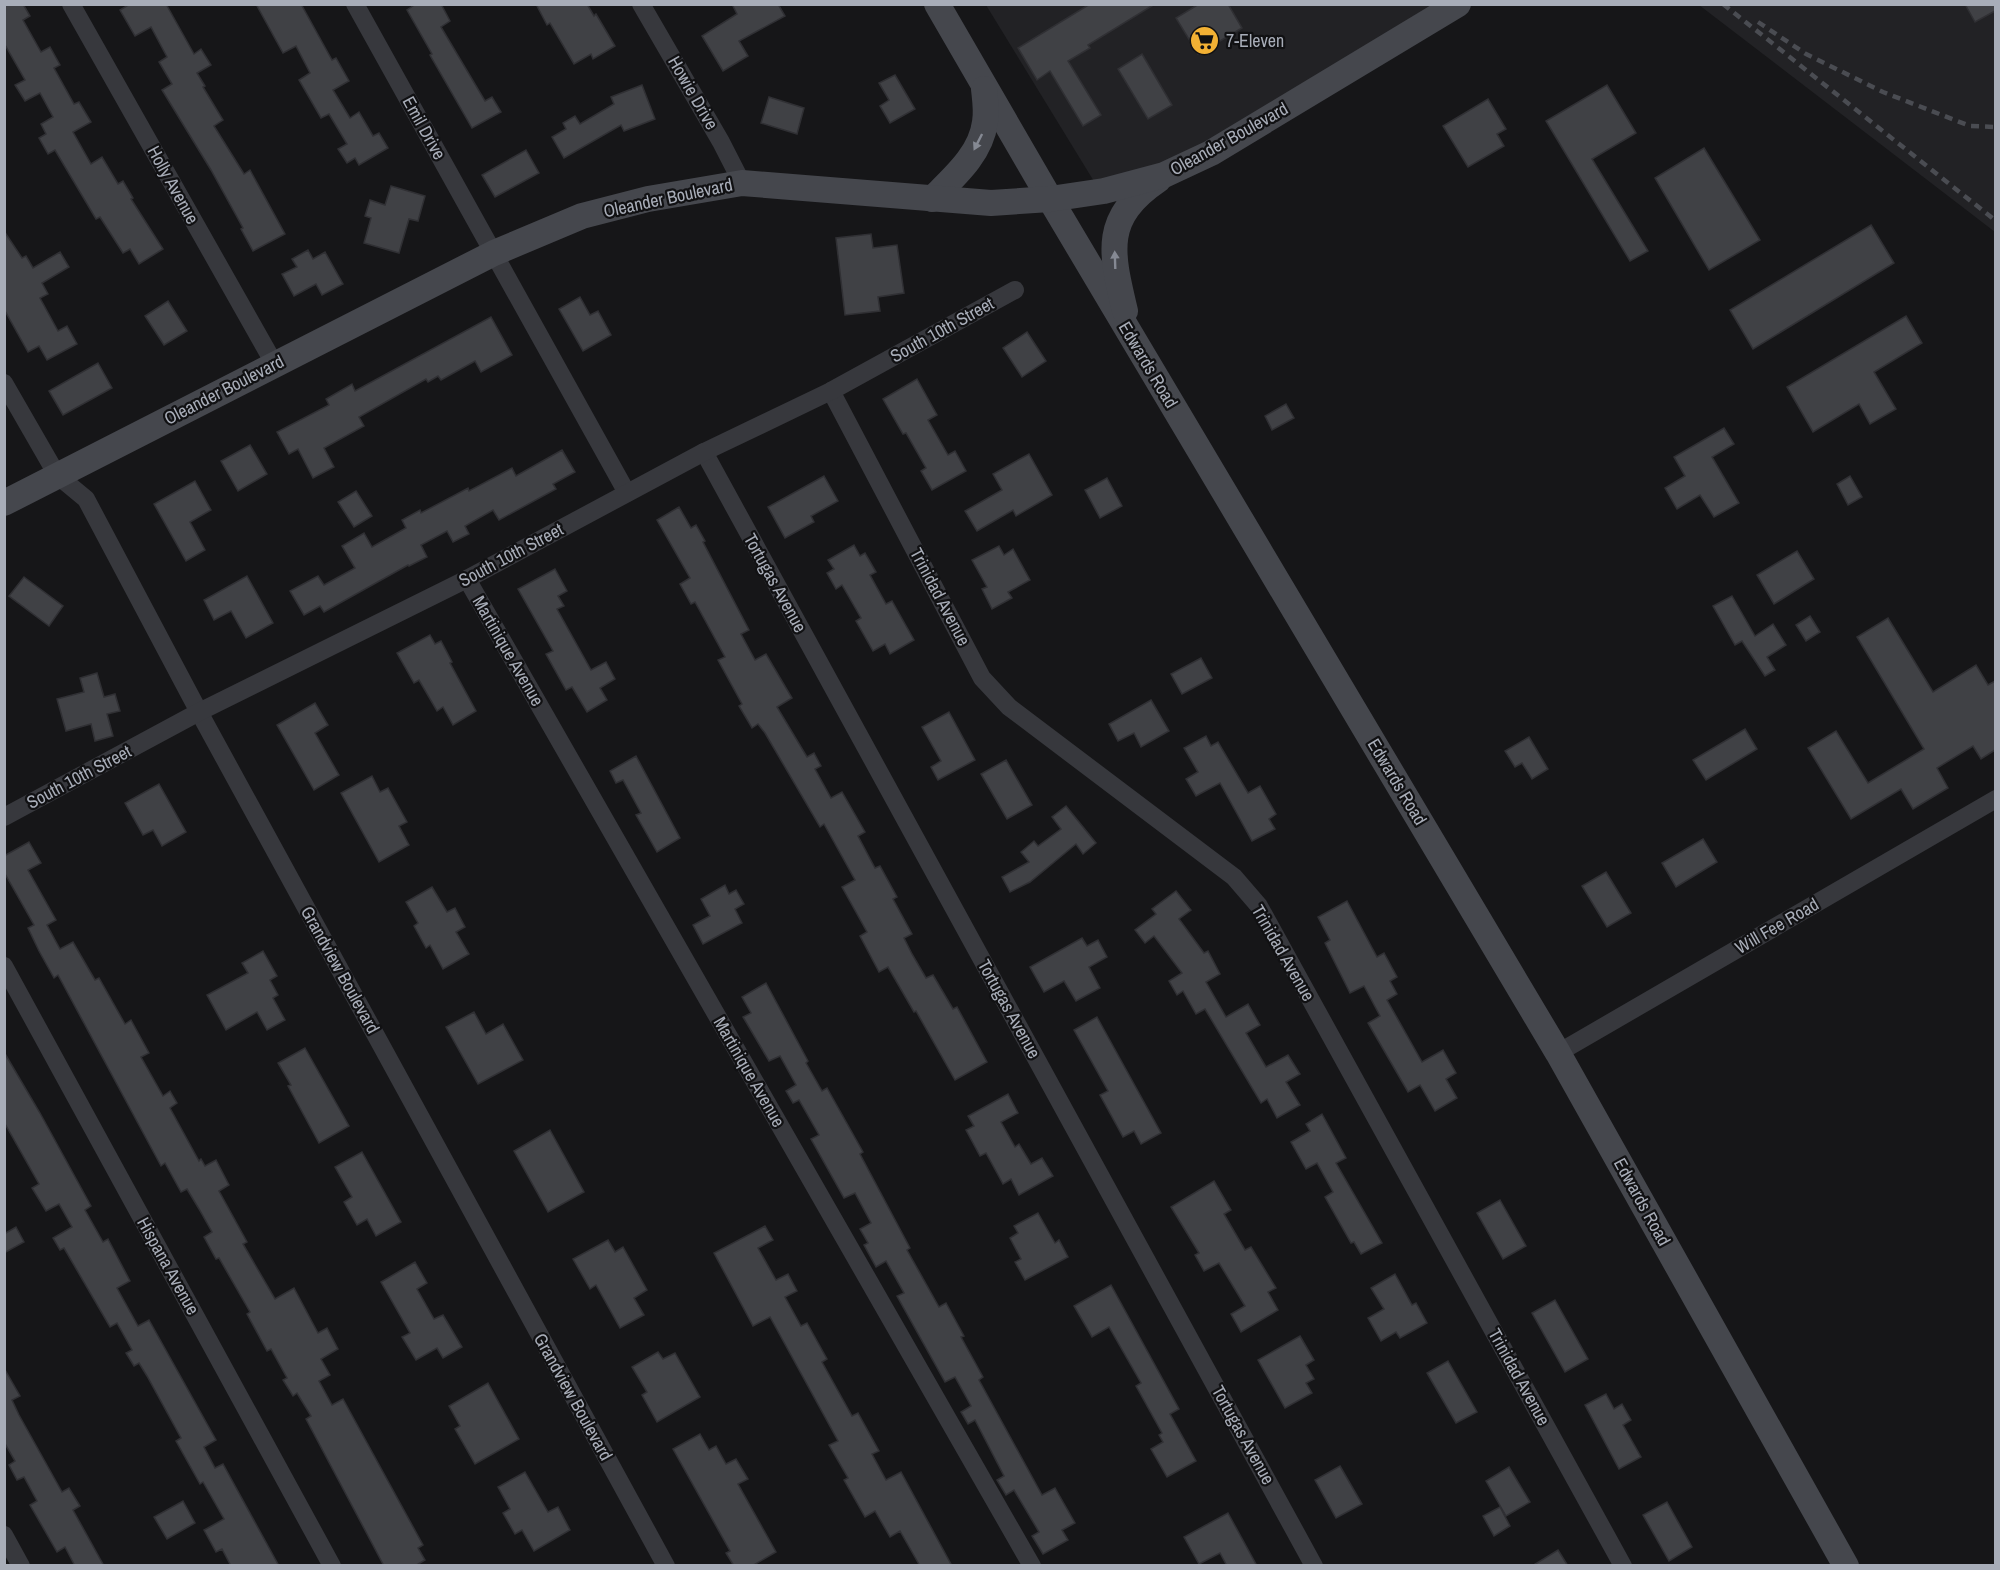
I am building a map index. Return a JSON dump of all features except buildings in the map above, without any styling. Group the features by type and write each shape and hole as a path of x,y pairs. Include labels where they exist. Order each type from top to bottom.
{"main road":[{"name":"Edwards Road","path":"938,4 1050,199 1558,1053 1846,1566"},
{"name":"Oleander Boulevard","path":"4,504 494,252 582,216 648,199 742,183 991,203 1050,199 1104,191 1164,175 1211,153 1458,4"},
{"path":"932,199 956,175 983,135 986,119 984,85"},
{"path":"1132,337 1114,265 1115,231 1126,208 1143,190 1164,175"}],"street":[{"name":"Holly Avenue","path":"71,4 275,364"},
{"name":"Emil Drive","path":"355,4 494,252"},
{"name":"Howie Drive","path":"643,5 722,142 742,183"},
{"path":"494,252 627,493"},
{"name":"South 10th Street","path":"4,817 199,712 467,579 704,452 831,391 1015,290"},
{"name":"Grandview Boulevard","path":"4,383 57,475 86,500 199,712 666,1566"},
{"name":"Trinidad Avenue","path":"831,391 982,678 1009,707 1234,877 1259,906 1623,1566"},
{"name":"Tortugas Avenue","path":"704,452 1314,1566"},
{"name":"Martinique Avenue","path":"467,579 1032,1566"},
{"name":"Will Fee Road","path":"1558,1053 1995,799"},
{"name":"Hispana Avenue","path":"4,966 332,1566"},
{"path":"4,1535 21,1566"}],"shaded area":[{"path":"986,5 1440,5 1207,145 1168,163 1095,183"},
{"path":"1699,5 1995,5 1995,232"}],"railway":[{"path":"1723,4 1996,221"},
{"path":"1758,22 1806,54 1883,92 1970,126 1996,127"}],"place":[{"name":"7-Eleven","path":"1205,41"}]}
